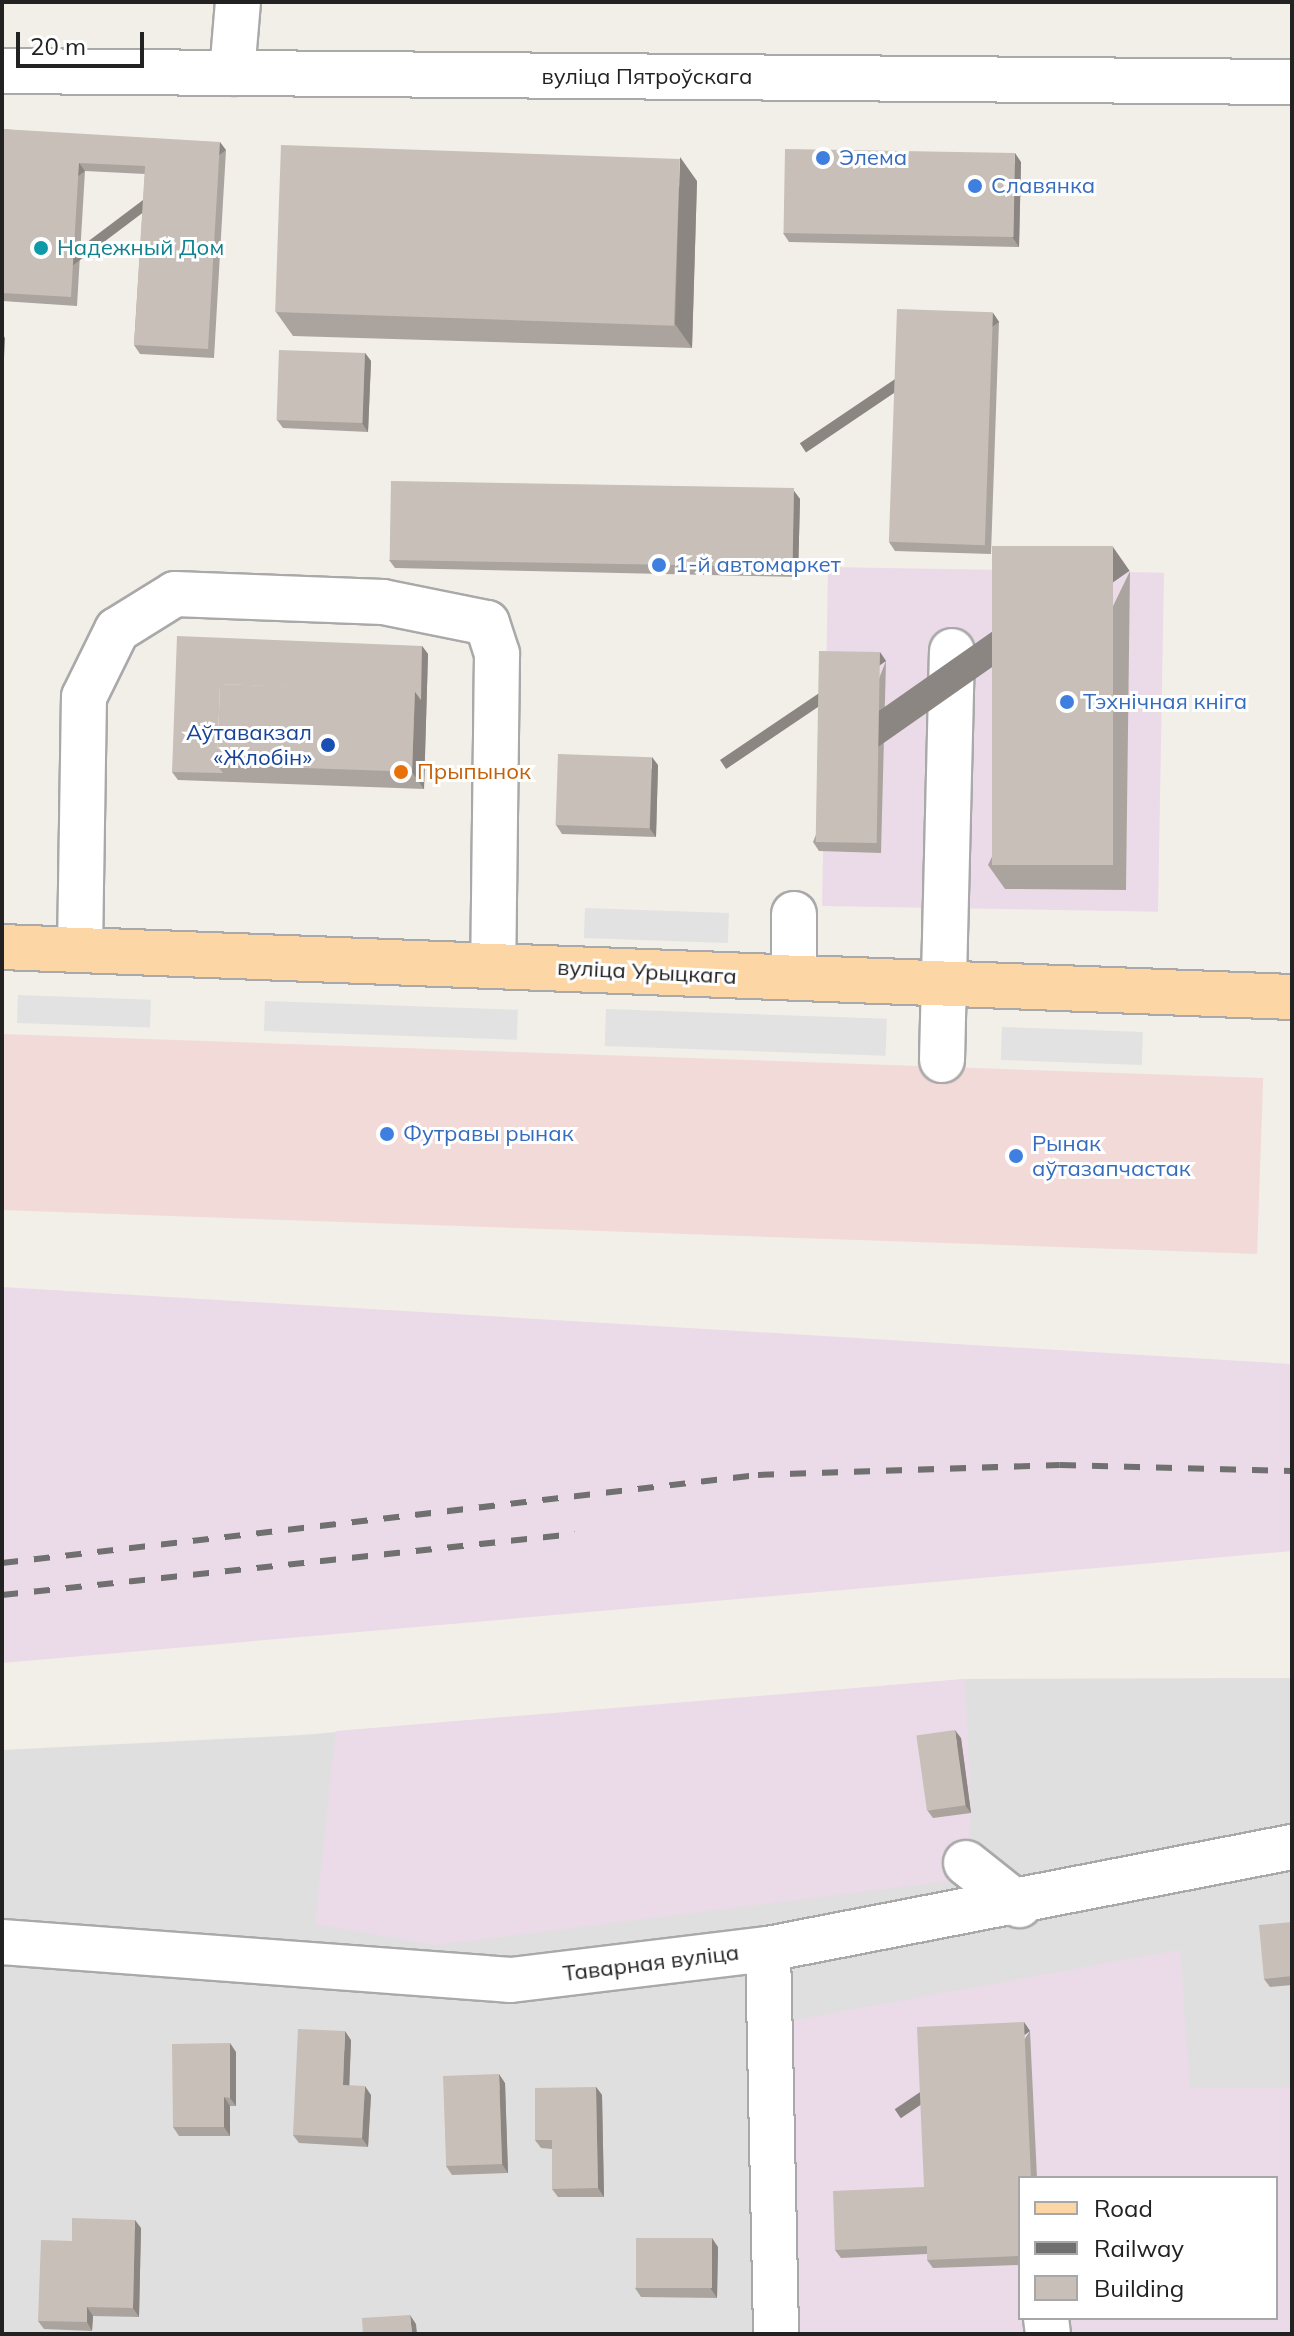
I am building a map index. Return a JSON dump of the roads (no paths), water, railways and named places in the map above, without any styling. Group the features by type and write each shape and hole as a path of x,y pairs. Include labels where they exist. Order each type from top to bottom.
{"main road":[{"name":"вуліца Урыцкага","path":"2,947 493,962 943,985 1292,997"}],"street":[{"path":"232,73 238,2"},
{"name":"вуліца Пятроўскага","path":"2,71 1292,82"},
{"path":"80,950 84,697 117,630 175,594 383,602 487,623 497,654 493,962"},
{"path":"942,1060 952,651"},
{"path":"794,914 794,978"},
{"name":"Таварная вуліца","path":"2,1942 511,1980 768,1949 1019,1905 1292,1847"},
{"path":"966,1863 1019,1905"},
{"path":"768,1949 776,2334"}],"railway":[{"path":"2,1563 758,1475 1060,1465 1292,1471"},
{"path":"2,1595 575,1534"}],"place":[{"name":"Элема","path":"823,158"},
{"name":"Славянка","path":"975,186"},
{"name":"Надежный Дом","path":"41,248"},
{"name":"1-й автомаркет","path":"659,565"},
{"name":"Тэхнічная кніга","path":"1067,702"},
{"name":"Аўтавакзал «Жлобін»","path":"328,745"},
{"name":"Прыпынок","path":"401,772"},
{"name":"Футравы рынак","path":"387,1134"},
{"name":"Рынак аўтазапчастак","path":"1016,1156"}]}
